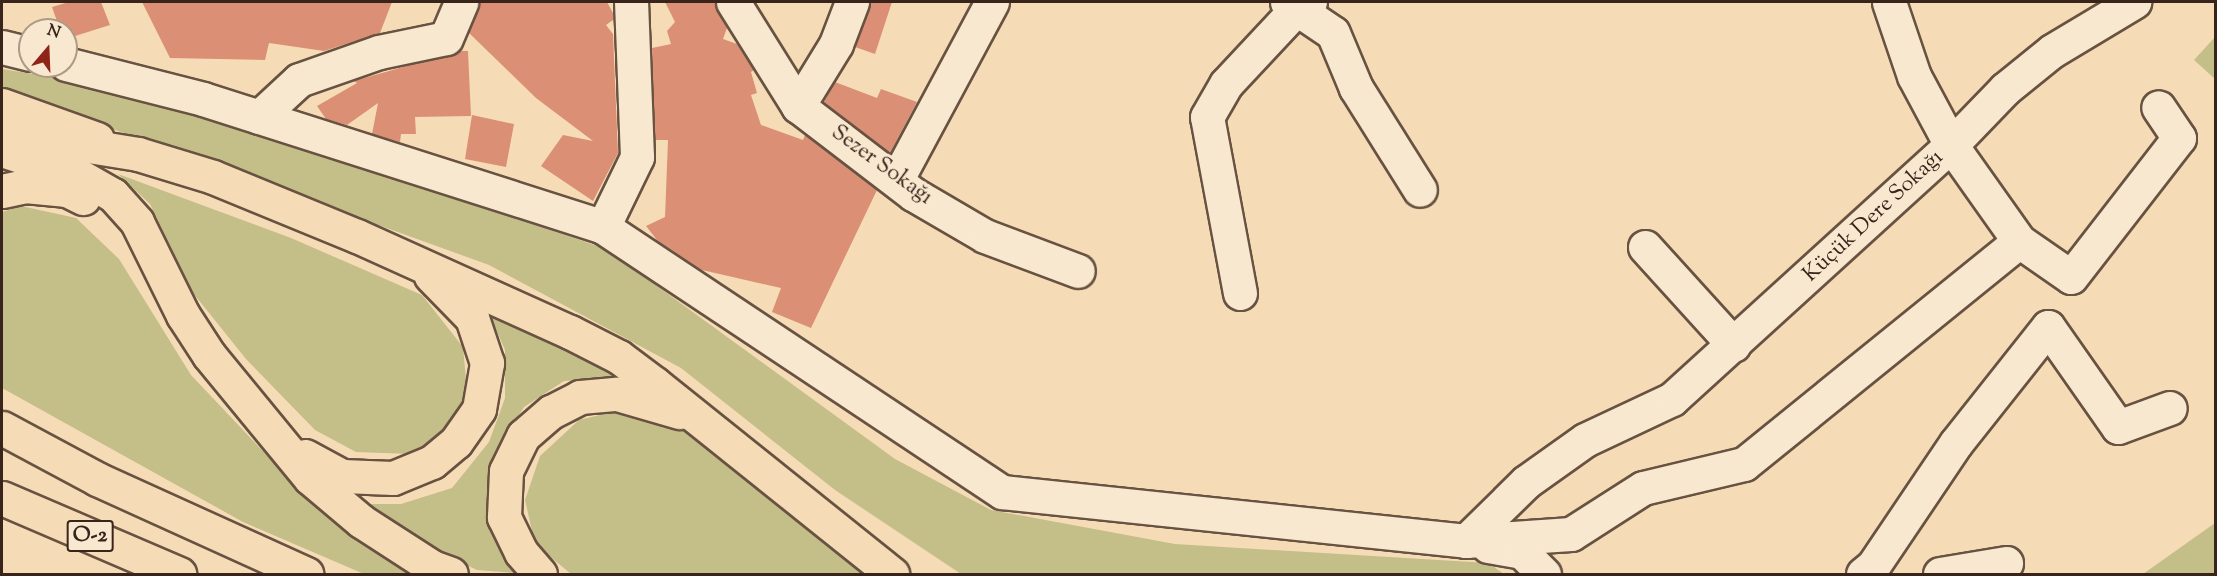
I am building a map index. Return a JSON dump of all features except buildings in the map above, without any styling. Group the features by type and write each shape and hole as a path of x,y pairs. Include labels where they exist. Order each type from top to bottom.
{"main road":[{"path":"2,105 138,154 213,177 420,265 619,357 892,574"},
{"path":"2,132 138,154"},
{"path":"2,150 78,175 113,195 137,222 209,355 255,415 310,478 361,521 432,567 451,574"},
{"path":"2,191 25,186 67,190 109,210 165,277"},
{"path":"255,415 295,450 342,476 393,478 432,462 456,442 479,409 487,363 472,318 420,265"},
{"path":"540,574 521,552 504,517 506,471 523,436 551,412 580,397 617,394 703,422"},
{"path":"2,428 97,479 306,574"},
{"name":"O-2","path":"2,498 179,574"}],"street":[{"path":"259,117 299,80 380,52 446,38 461,2"},
{"path":"603,227 637,157 631,2"},
{"name":"Sezer Sokağı","path":"733,2 798,106 897,179 913,194 985,236 1078,272"},
{"path":"798,106 836,44 852,2"},
{"path":"897,179 992,2"},
{"name":"Küçük Dere Sokağı","path":"1466,541 1526,482 1585,440 1672,399 1734,345 1951,145 1914,76 1889,2"},
{"path":"2134,2 2052,51 2005,89 1951,145 2019,241 2071,277 2180,138 2158,107"},
{"path":"1240,293 1207,117 1226,84 1298,3 1333,33 1356,88 1420,190"},
{"path":"2,47 18,51"},
{"path":"78,67 259,117 603,227 1002,492 1466,541 1522,552 1544,574"},
{"path":"1466,541 1570,534 1643,488 1744,464 2019,241"},
{"path":"1645,247 1734,345"},
{"path":"1878,572 1956,443 2048,327 2118,427 2170,408"},
{"path":"1940,574 2006,563"}],"shaded area":[{"path":"2215,37 2215,79 2194,60"},
{"path":"2,69 18,72 18,78 57,78 255,129 606,249 895,459 991,510 1175,544 1488,563 1504,574 961,574 835,490 681,368 489,265 2,89"},
{"path":"118,174 291,238 422,295 463,347 467,390 449,428 410,454 356,452 315,430 246,359 193,293 150,204"},
{"path":"21,206 76,218 119,259 191,375 311,502 408,574 364,574 243,522 2,388 2,212"},
{"path":"488,311 551,336 618,377 564,381 524,407 495,452 488,500 508,553 528,574 477,570 427,546 363,504 401,504 452,488 489,442 505,398 505,350"},
{"path":"621,410 680,425 742,471 864,574 571,574 535,544 525,500 540,456 579,420"},
{"path":"2215,523 2215,574 2143,574"}]}
